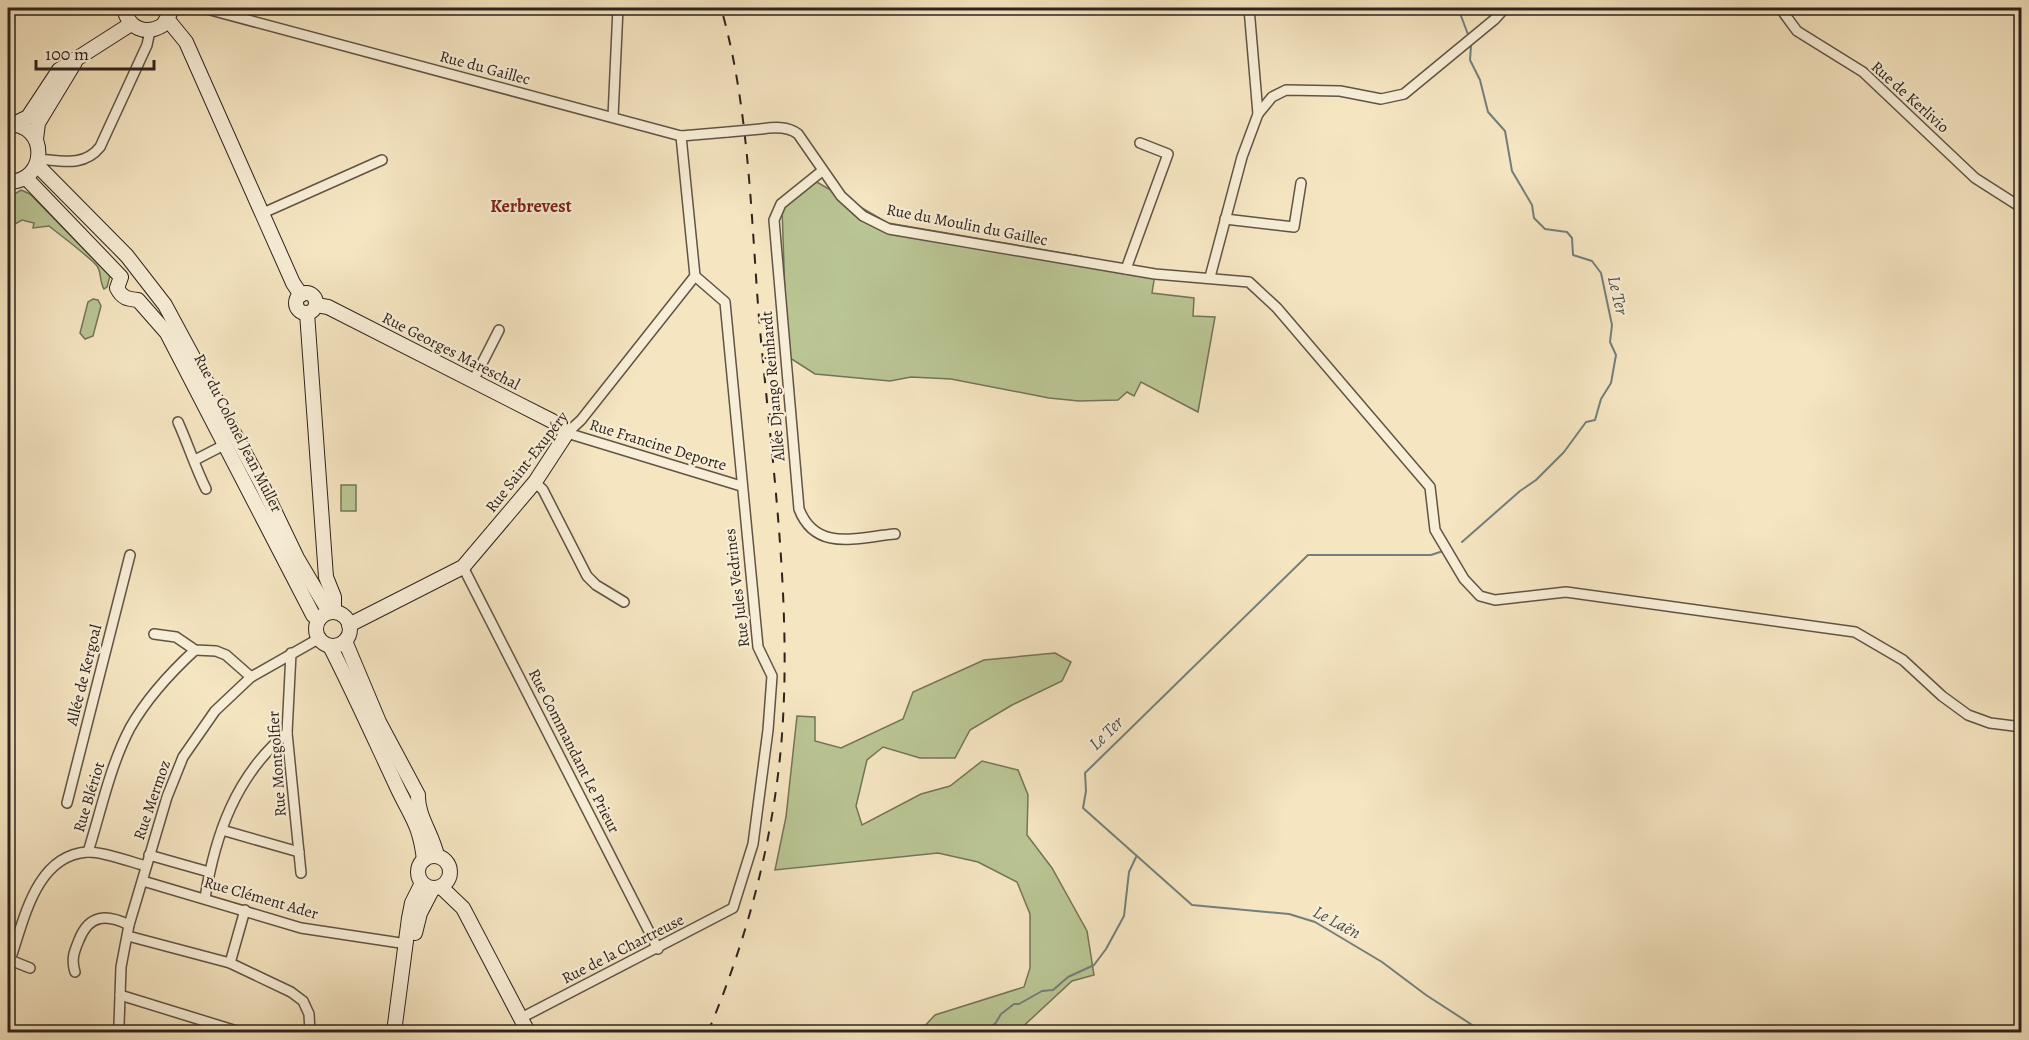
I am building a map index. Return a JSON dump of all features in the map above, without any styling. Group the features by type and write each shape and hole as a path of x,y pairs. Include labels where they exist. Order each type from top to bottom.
{"main road":[{"path":"124,8 131,24 150,31 157,29 170,14 186,42 293,284 301,295 297,306 311,309 326,577 334,597 327,615 315,629 364,712 401,795 416,821 430,858"},
{"path":"11,124 28,117 59,70 131,24"},
{"path":"8,182 26,178 38,162 36,139 38,123 81,56"},
{"path":"11,124 27,129 36,139"},
{"name":"Rue du Colonel Jean Muller","path":"26,178 121,277 117,288 120,293 127,298 138,300 166,333 226,444 313,615 327,615 183,336 140,271 38,162"},
{"path":"121,277 134,270 140,271"},
{"name":"Rue Georges Mareschal","path":"311,309 328,307 552,421 567,433"},
{"name":"Rue Saint-Exupéry","path":"349,624 463,567 535,482 567,433"},
{"path":"327,615 344,616 349,624 349,634 345,641"},
{"path":"324,643 345,641"},
{"path":"345,641 379,722 418,795 418,807 434,841 430,858 418,871 437,884 463,908 528,1032"},
{"path":"394,1032 407,944 414,938 420,913 448,864 430,858"}],"street":[{"name":"Rue du Gaillec","path":"203,8 681,136 761,129"},
{"path":"613,117 618,8"},
{"path":"1250,8 1258,114"},
{"path":"1210,277 1242,157 1258,114 1272,97 1286,90 1340,91 1381,99 1404,94 1496,19 1505,8"},
{"name":"Rue de Kerlivio","path":"1780,8 1797,31 1863,72 1975,178 2022,208"},
{"path":"38,162 78,162 93,156 100,147 147,45 150,31"},
{"name":"Rue du Moulin du Gaillec","path":"761,129 793,130 803,139 822,171 855,211 889,229 1155,274 1249,282 1277,308 1430,487 1436,530 1464,579 1480,596 1495,600 1566,592 1855,632 1904,660 1942,696 1968,715 1990,723 2022,727"},
{"path":"681,136 695,276"},
{"path":"1126,269 1168,154 1140,143"},
{"path":"263,213 382,160"},
{"name":"Allée Django Reinhardt","path":"822,171 781,204 774,220 799,509 809,528 831,540 895,534"},
{"path":"1225,219 1294,227 1301,183"},
{"name":"Rue Saint-Exupéry","path":"567,433 581,420 695,276"},
{"name":"Rue Jules Vedrines","path":"695,276 725,302 747,560 752,577 758,647 772,676 768,730 753,844 736,904"},
{"path":"473,381 499,330"},
{"path":"178,422 195,460 196,470 206,489"},
{"name":"Rue Francine Deporte","path":"567,433 741,486"},
{"path":"195,460 226,444"},
{"path":"535,482 543,490 587,576 596,585 624,602"},
{"name":"Allée de Kergoal","path":"67,803 130,555"},
{"name":"Rue Commandant Le Prieur","path":"463,567 658,949"},
{"path":"154,634 176,637 195,650 216,651 226,655 251,677"},
{"name":"Rue Mermoz","path":"119,1025 121,967 129,925 167,797 183,757 215,711 251,677 291,653 324,643"},
{"name":"Rue Blériot","path":"30,968 10,960 35,892 44,877 66,858 88,852 118,757 130,729 148,699 195,650"},
{"name":"Rue Montgolfier","path":"291,653 287,733 301,873"},
{"path":"205,898 209,872 228,809 240,785 256,762 287,733"},
{"path":"222,830 299,852"},
{"path":"88,852 146,866"},
{"path":"149,855 209,872"},
{"name":"Rue Clément Ader","path":"143,881 301,928 407,944"},
{"name":"Rue de la Chartreuse","path":"521,1018 658,949 732,909 736,904"},
{"path":"230,963 245,910"},
{"path":"75,972 72,959 82,932 91,920 103,917 115,918 129,925"},
{"path":"128,936 230,963 291,992 303,1001 309,1014 310,1032"},
{"path":"120,996 240,1032"}],"green space":[{"path":"815,181 888,223 1080,256 1155,274 1152,293 1194,298 1193,316 1215,317 1198,412 1141,382 1134,396 1127,392 1118,400 1079,401 1049,398 951,379 911,377 890,381 815,374 787,356 782,207"},
{"path":"21,190 30,194 110,276 107,287 104,289 99,269 94,263 49,226 33,228 34,223 22,220 8,228 8,198"},
{"path":"93,299 98,300 101,306 93,336 85,339 80,333 88,302"},
{"path":"341,485 356,485 356,511 341,511"},
{"path":"1055,653 1071,662 1062,681 1012,705 970,730 955,758 920,758 883,747 867,760 856,806 862,825 921,794 950,786 982,761 1018,770 1028,795 1027,835 1052,868 1087,931 1094,975 1072,981 1017,1032 919,1032 935,1015 1024,987 1030,968 1030,914 1017,882 978,862 938,853 775,870 786,817 797,716 815,717 815,741 841,748 903,719 913,692 984,660"}],"waterway":[{"name":"Le Ter","path":"1458,8 1469,37"},
{"name":"Le Ter","path":"1462,542 1520,491 1536,480 1564,452 1586,422 1595,420 1601,399 1611,383 1616,355 1610,342 1612,325 1601,273 1592,261 1573,255 1572,238 1567,232 1545,229 1534,218 1532,205 1512,171 1505,131 1488,112 1480,80 1470,60 1471,46"},
{"name":"Le Ter","path":"1443,551 1431,555 1308,555 1085,773 1086,791 1083,808 1192,905 1289,914 1315,922 1382,962 1426,995 1483,1032"},
{"name":"Le Ter","path":"979,1032 995,1024 1001,1014 1014,1004 1019,1004 1042,991 1053,990 1068,977 1094,965 1106,949 1124,916 1129,872 1136,857"}],"railway":[{"path":"708,1032 747,923 766,849 778,773 784,683 779,526 759,318 748,162 738,83 721,8"}],"district":[{"name":"Kerbrevest","path":"531,206"}],"water label":[{"name":"Le Laën","path":"1337,922"}]}
